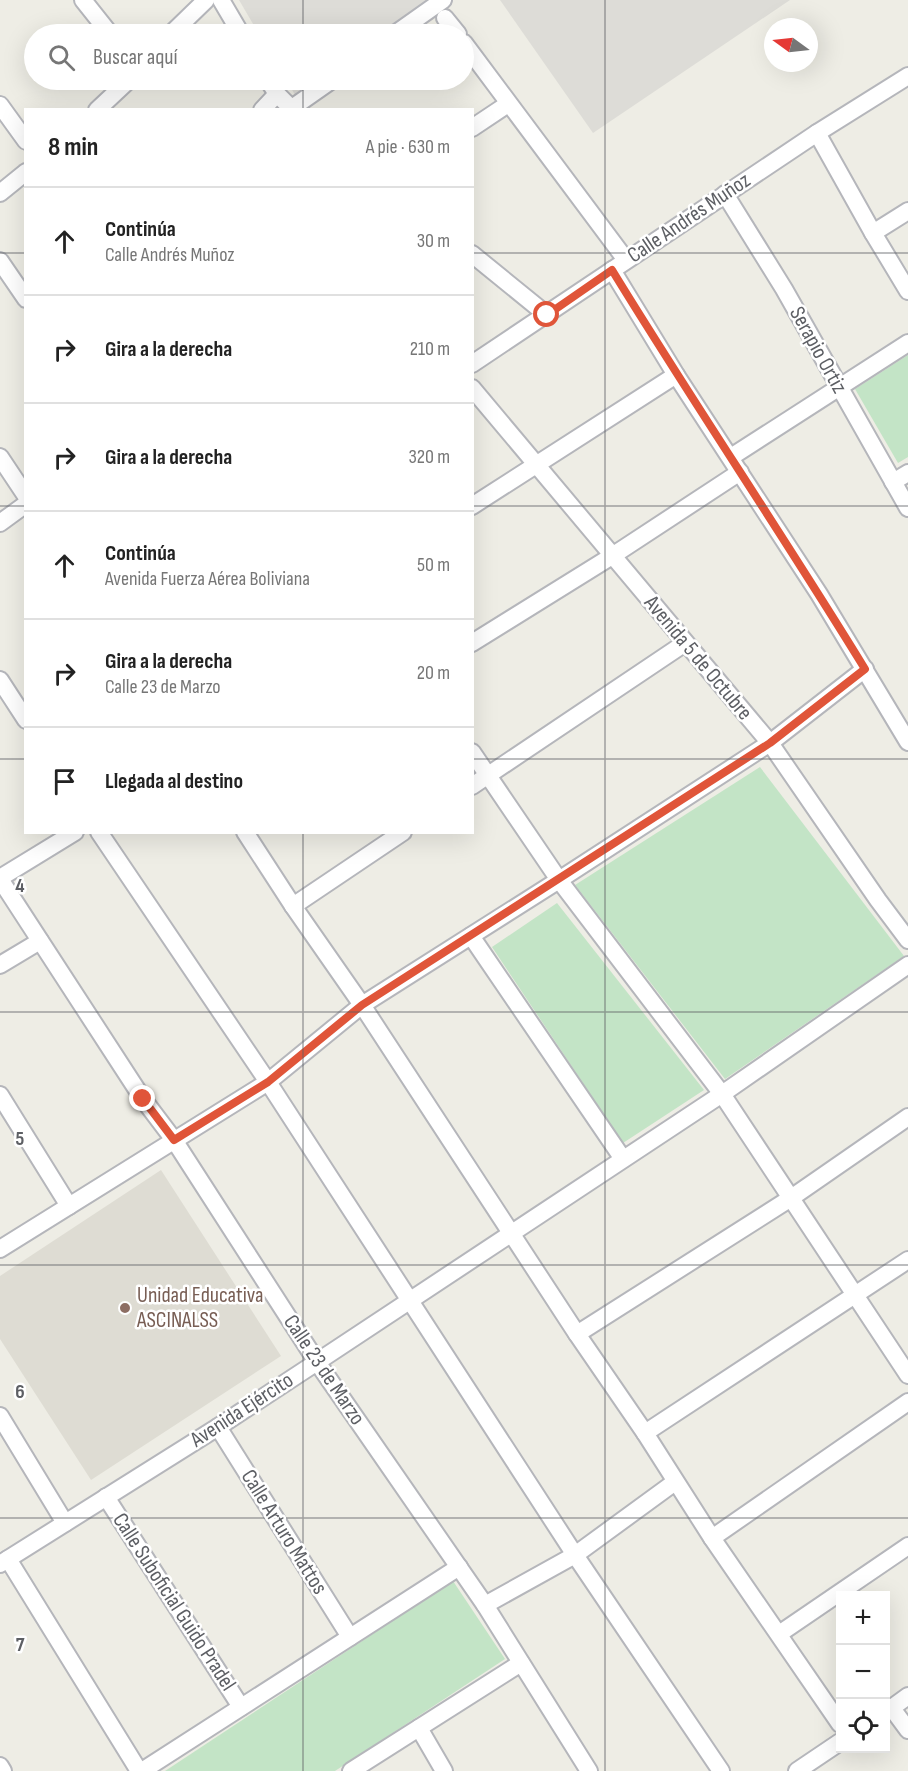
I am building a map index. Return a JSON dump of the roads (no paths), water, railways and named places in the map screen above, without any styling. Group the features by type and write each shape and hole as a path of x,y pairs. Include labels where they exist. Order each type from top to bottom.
{"street":[{"path":"83,0 102,24"},
{"path":"181,24 206,0"},
{"path":"221,0 235,24"},
{"path":"409,24 443,0"},
{"path":"445,18 450,24"},
{"path":"474,57 619,265 676,375 865,669 908,741"},
{"name":"Calle Andrés Muñoz","path":"474,363 817,133 908,76"},
{"path":"99,108 118,90"},
{"path":"274,90 292,108"},
{"path":"294,108 319,90"},
{"path":"264,108 277,94"},
{"path":"474,127 508,104"},
{"path":"0,105 24,138"},
{"path":"817,133 873,234 908,291"},
{"path":"0,194 24,174"},
{"name":"Serapio Ortiz","path":"725,194 784,289 908,508"},
{"path":"873,234 908,211"},
{"path":"474,256 547,315"},
{"path":"0,261 24,295"},
{"path":"730,457 908,343"},
{"path":"474,505 676,375"},
{"name":"Avenida 5 de Octubre","path":"474,390 770,743 908,940"},
{"path":"0,457 24,493"},
{"path":"474,642 612,556 740,472"},
{"path":"893,482 908,473"},
{"path":"0,522 24,505"},
{"path":"474,785 686,643"},
{"path":"0,1249 268,1082 362,1005 770,743 865,669"},
{"path":"0,680 24,717"},
{"path":"474,755 559,880 722,1094 908,1375"},
{"path":"0,878 72,834"},
{"path":"100,834 268,1082 575,1555 721,1771"},
{"path":"246,834 362,1005 712,1538 836,1718"},
{"path":"293,906 400,834"},
{"name":"Calle 23 de Marzo","path":"0,878 143,1099 174,1140 317,1362 485,1605 590,1771"},
{"path":"471,936 623,1159"},
{"path":"0,965 40,941"},
{"name":"Avenida Ejército","path":"4,1562 317,1362 722,1094 908,965"},
{"path":"0,1095 69,1206"},
{"path":"577,1334 791,1198 908,1117"},
{"path":"645,1433 908,1260"},
{"path":"712,1538 908,1401"},
{"path":"0,1416 65,1523"},
{"name":"Calle Arturo Mattos","path":"218,1427 350,1637"},
{"path":"485,1605 575,1555 675,1482"},
{"name":"Calle Suboficial Guido Pradel","path":"106,1497 241,1707"},
{"path":"779,1634 908,1546"},
{"path":"4,1562 140,1771 459,1567"},
{"path":"351,1771 521,1662"},
{"path":"890,1708 908,1696"},
{"path":"890,1711 908,1730"},
{"path":"419,1728 444,1771"},
{"path":"797,1771 836,1745"},
{"path":"0,1766 3,1771"}],"place":[{"name":"Unidad Educativa ASCINALSS","path":"125,1308"}]}
